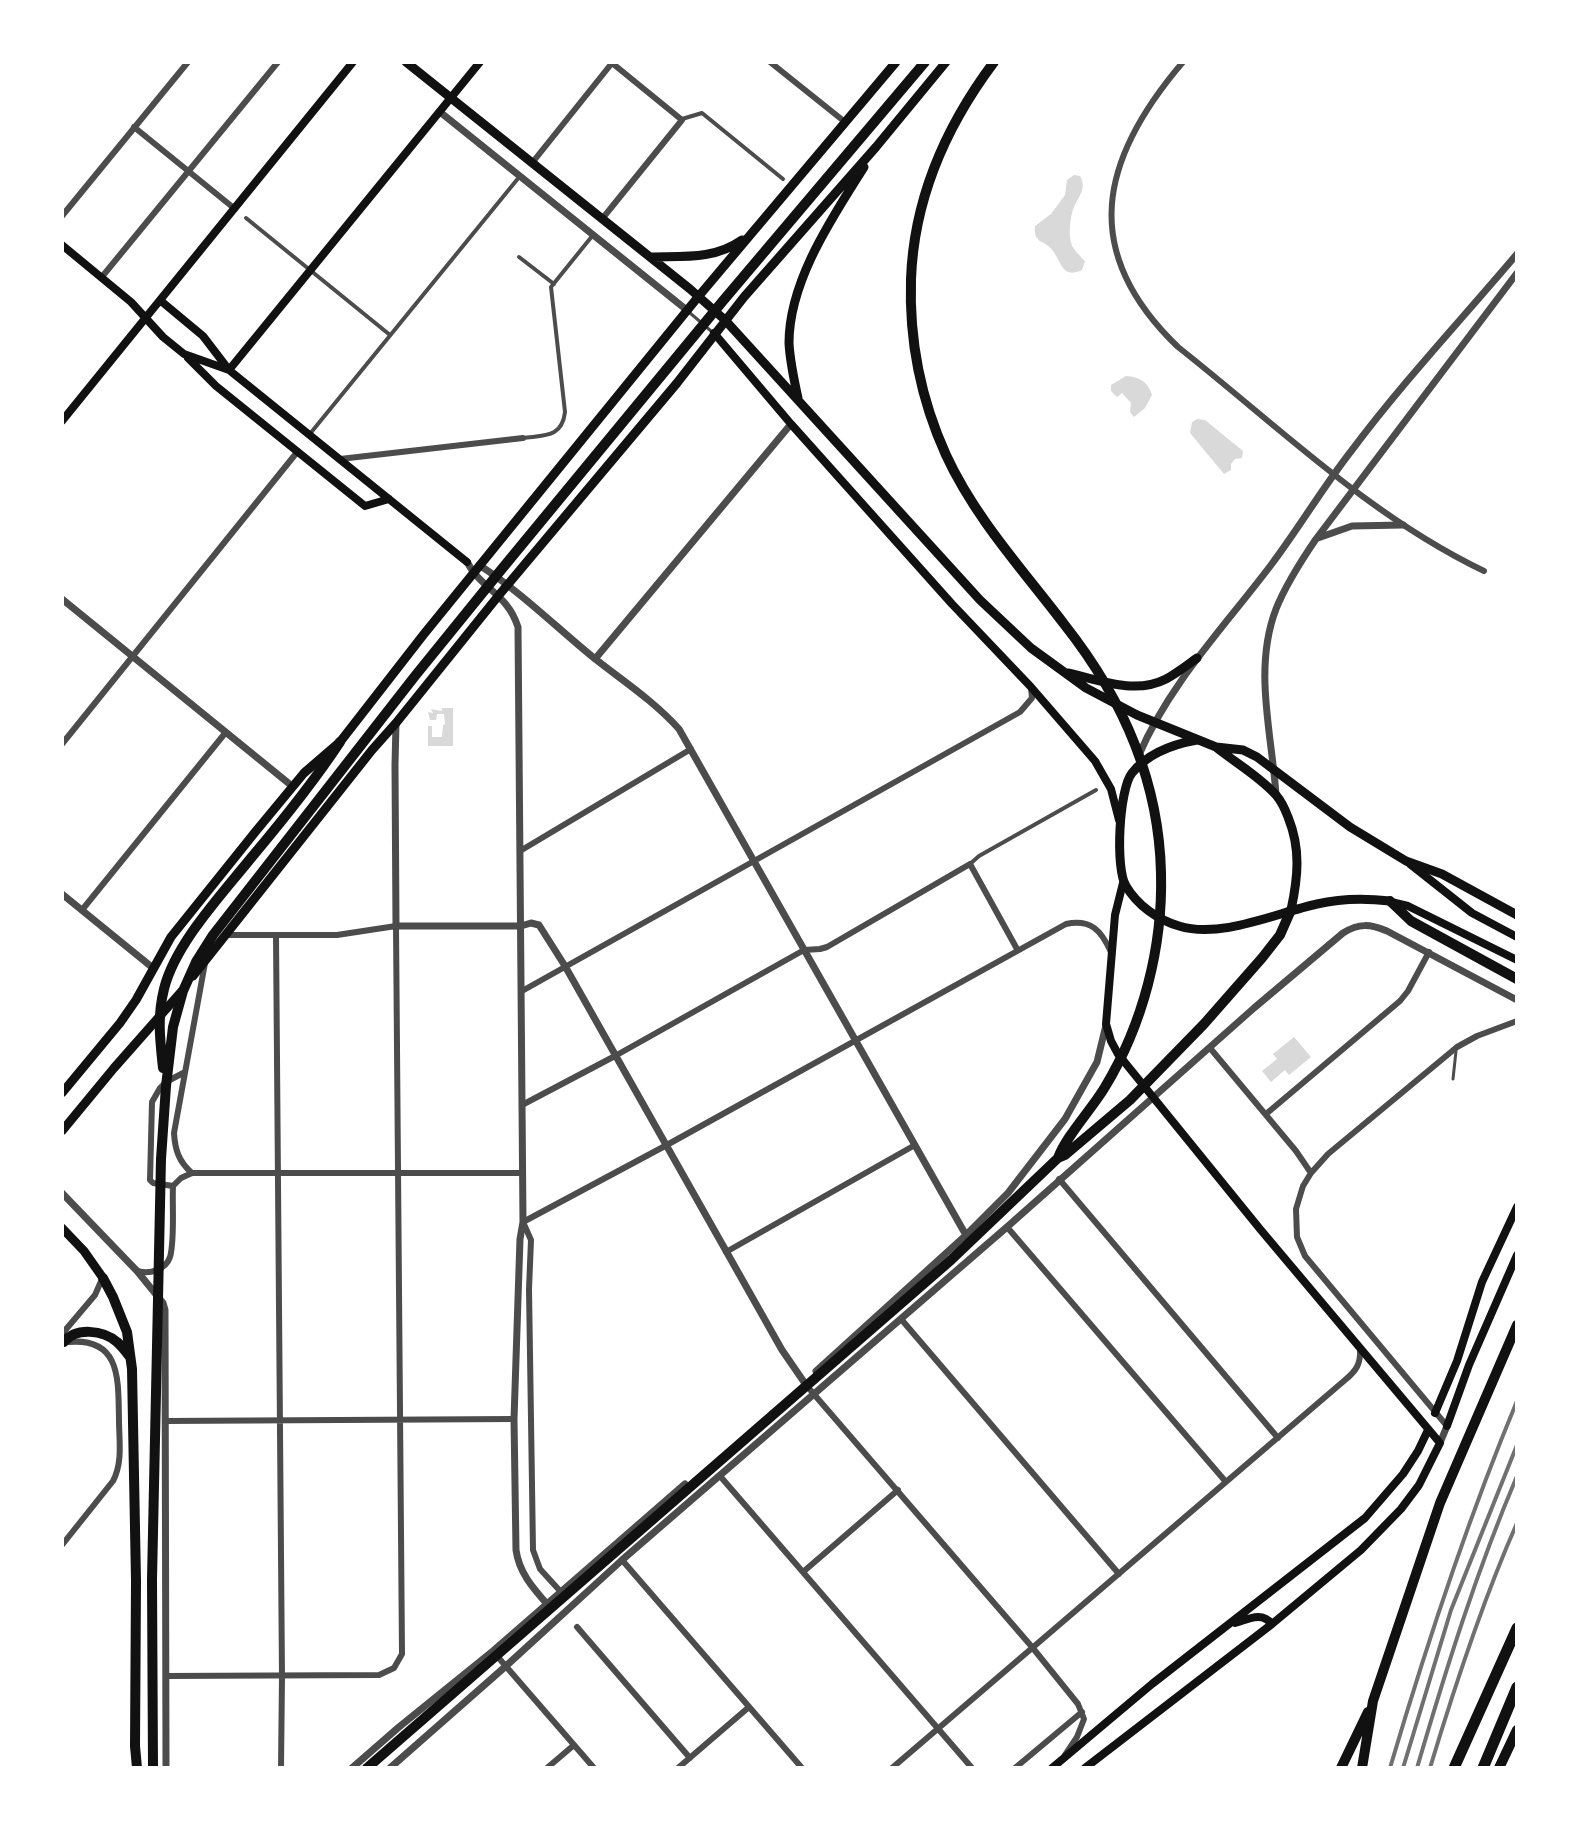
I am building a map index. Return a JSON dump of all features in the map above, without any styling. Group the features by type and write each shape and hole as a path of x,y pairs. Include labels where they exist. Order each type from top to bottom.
{"highway":[{"path":"153,1768 152,1564 161,1159 173,1027 183,991 196,962 213,935 395,701 501,570 925,62"},
{"path":"994,62 958,117 929,178 915,237 910,293 919,377 930,416 947,457 977,508 1082,648 1114,698 1146,776 1159,840 1159,923 1145,996 1107,1084 1058,1158"},
{"path":"166,1086 158,1026 172,968 192,934 305,794 340,742"},
{"path":"1390,901 1411,921 1517,979"},
{"path":"367,1768 940,1269 1058,1158 1130,1100 1204,1024 1262,958 1280,935 1291,910"},
{"path":"103,1278 121,1314 132,1364 137,1768"},
{"path":"1341,1768 1373,1701 1440,1503 1517,1325"},
{"path":"63,1340 78,1333 98,1333 117,1342 132,1364"},
{"path":"1454,1768 1517,1628"},
{"path":"1483,1768 1517,1687"},
{"path":"1362,1768 1373,1701"},
{"path":"1499,1768 1517,1730"}],"main road":[{"path":"62,421 353,62"},
{"path":"406,62 725,320 980,600 1031,648 1112,703 1197,740 1216,747 1243,750 1257,757 1350,827 1406,861 1472,913 1517,937"},
{"path":"229,370 480,62"},
{"path":"62,1093 120,1023 171,937 292,786 340,742 698,297 896,62"},
{"path":"62,1131 175,1000 372,750 687,371 714,333 946,62"},
{"path":"798,402 789,346 792,314 798,294 835,214 876,147"},
{"path":"650,257 708,256 731,247 755,232"},
{"path":"62,245 147,318 216,386 365,506 389,499"},
{"path":"161,301 203,336 229,370 467,562"},
{"path":"714,333 791,424 1095,761 1111,789 1121,825"},
{"path":"184,354 229,370"},
{"path":"1065,672 1125,686 1151,684 1165,679 1197,658"},
{"path":"1085,1768 1272,1624 1361,1550 1419,1485 1440,1443 1153,1097 1111,1041 1106,1024 1115,915 1123,883 1123,798 1131,774 1156,754 1169,747 1197,740"},
{"path":"1216,747 1276,795 1284,805 1298,853 1291,910"},
{"path":"1406,861 1442,874 1517,915"},
{"path":"1123,883 1151,912 1180,927 1195,930 1229,927 1345,899 1364,897 1390,901 1408,906 1517,960"},
{"path":"1435,1413 1457,1361 1479,1281 1517,1207"},
{"path":"62,1228 84,1251 103,1278"},
{"path":"1447,1426 1469,1365 1517,1255"},
{"path":"1052,1768 1152,1684 1376,1508 1410,1463 1428,1430"},
{"path":"1230,1624 1258,1616 1272,1624"}],"street":[{"path":"62,216 188,62"},
{"path":"101,278 278,62"},
{"path":"770,62 845,122"},
{"path":"1183,62 1145,112 1129,141 1113,194 1112,217 1119,260 1142,308 1178,347 1334,474 1403,525 1484,571"},
{"path":"532,163 612,63 682,120"},
{"path":"440,112 688,311"},
{"path":"602,219 682,120 702,113 783,179"},
{"path":"134,127 235,209"},
{"path":"309,435 520,176"},
{"path":"246,218 390,335"},
{"path":"340,459 547,435 560,428 565,412 551,287 593,235"},
{"path":"1131,774 1154,723 1197,658 1273,563 1334,474 1455,324 1517,254"},
{"path":"519,257 554,284"},
{"path":"1276,795 1264,686 1267,646 1276,611 1294,572 1517,273"},
{"path":"595,659 791,424"},
{"path":"62,744 298,451"},
{"path":"1316,539 1352,526 1403,525"},
{"path":"467,562 499,595 514,615 518,627 523,1222 514,1419 516,1550 518,1563 547,1604"},
{"path":"476,570 507,586 654,703 679,729 966,1235 979,1251"},
{"path":"62,599 292,786"},
{"path":"522,991 1020,712 1032,698 1031,687"},
{"path":"166,1676 379,1675 394,1668 401,1659 396,723"},
{"path":"82,910 226,732"},
{"path":"520,851 691,749"},
{"path":"522,1105 804,950 827,947 1096,790"},
{"path":"970,864 1017,949"},
{"path":"62,894 153,968"},
{"path":"523,1222 1066,924 1084,923 1093,927 1104,937 1111,952"},
{"path":"390,1768 622,1560 1343,933 1364,924 1374,926 1517,1000"},
{"path":"225,935 337,935 396,926 539,925 782,1350 804,1382 1078,1704 1084,1719 1063,1759"},
{"path":"276,935 282,1676 280,1767"},
{"path":"1266,1114 1400,1001 1429,952"},
{"path":"192,1173 180,1159 174,1133 205,960"},
{"path":"1440,1443 1447,1426 1300,1248 1296,1223 1299,1196 1311,1173 1328,1154 1457,1047 1517,1021"},
{"path":"352,1768 493,1651 804,1382 966,1235 1008,1193 1065,1119 1097,1062 1106,1024"},
{"path":"1210,1048 1311,1173"},
{"path":"173,1186 150,1180 152,1102 166,1082 185,1072"},
{"path":"726,1252 915,1145"},
{"path":"137,1271 153,1272 167,1263 173,1186 192,1173 523,1173"},
{"path":"1059,1179 1278,1438"},
{"path":"62,1193 137,1271 163,1303 165,1310 166,1768"},
{"path":"523,1222 531,1240 533,1550 540,1569 561,1592"},
{"path":"1007,1227 1226,1482"},
{"path":"63,1340 95,1295 103,1278"},
{"path":"901,1319 1119,1574"},
{"path":"62,1545 118,1471 118,1381 113,1361 96,1345 63,1340"},
{"path":"892,1768 1356,1370 1360,1363 1360,1349"},
{"path":"1428,1430 1435,1413"},
{"path":"165,1421 514,1419"},
{"path":"720,1476 972,1768"},
{"path":"803,1572 898,1490"},
{"path":"622,1560 799,1765 789,1768"},
{"path":"577,1627 690,1758"},
{"path":"493,1651 594,1768"},
{"path":"678,1768 749,1707"},
{"path":"1015,1768 1082,1712"},
{"path":"547,1768 574,1745"}],"lane":[{"path":"688,311 714,333"},
{"path":"1453,1079 1457,1047"}],"shaded area":[{"path":"1074,175 1080,176 1082,188 1073,211 1070,237 1072,246 1085,261 1082,270 1070,273 1063,268 1050,247 1038,239 1035,226 1051,214 1065,195 1067,180"},
{"path":"1126,376 1143,381 1152,395 1145,408 1134,417 1130,412 1131,403 1122,393 1117,397 1111,391 1111,385"},
{"path":"1205,420 1243,451 1242,458 1235,459 1231,464 1231,470 1224,474 1190,433 1192,422"},
{"path":"442,708 453,708 453,746 428,746 428,726 432,726 432,737 442,737 445,724 444,714 437,714 436,720 430,720 428,712 433,713 431,709 442,711"},
{"path":"1294,1037 1311,1057 1289,1075 1285,1070 1271,1082 1262,1071 1277,1059 1273,1054"}],"railway":[{"path":"1390,1768 1449,1583 1517,1401"},
{"path":"1403,1768 1451,1610 1517,1445"},
{"path":"1417,1768 1463,1620 1517,1476"},
{"path":"1430,1768 1470,1644 1517,1523"}]}
